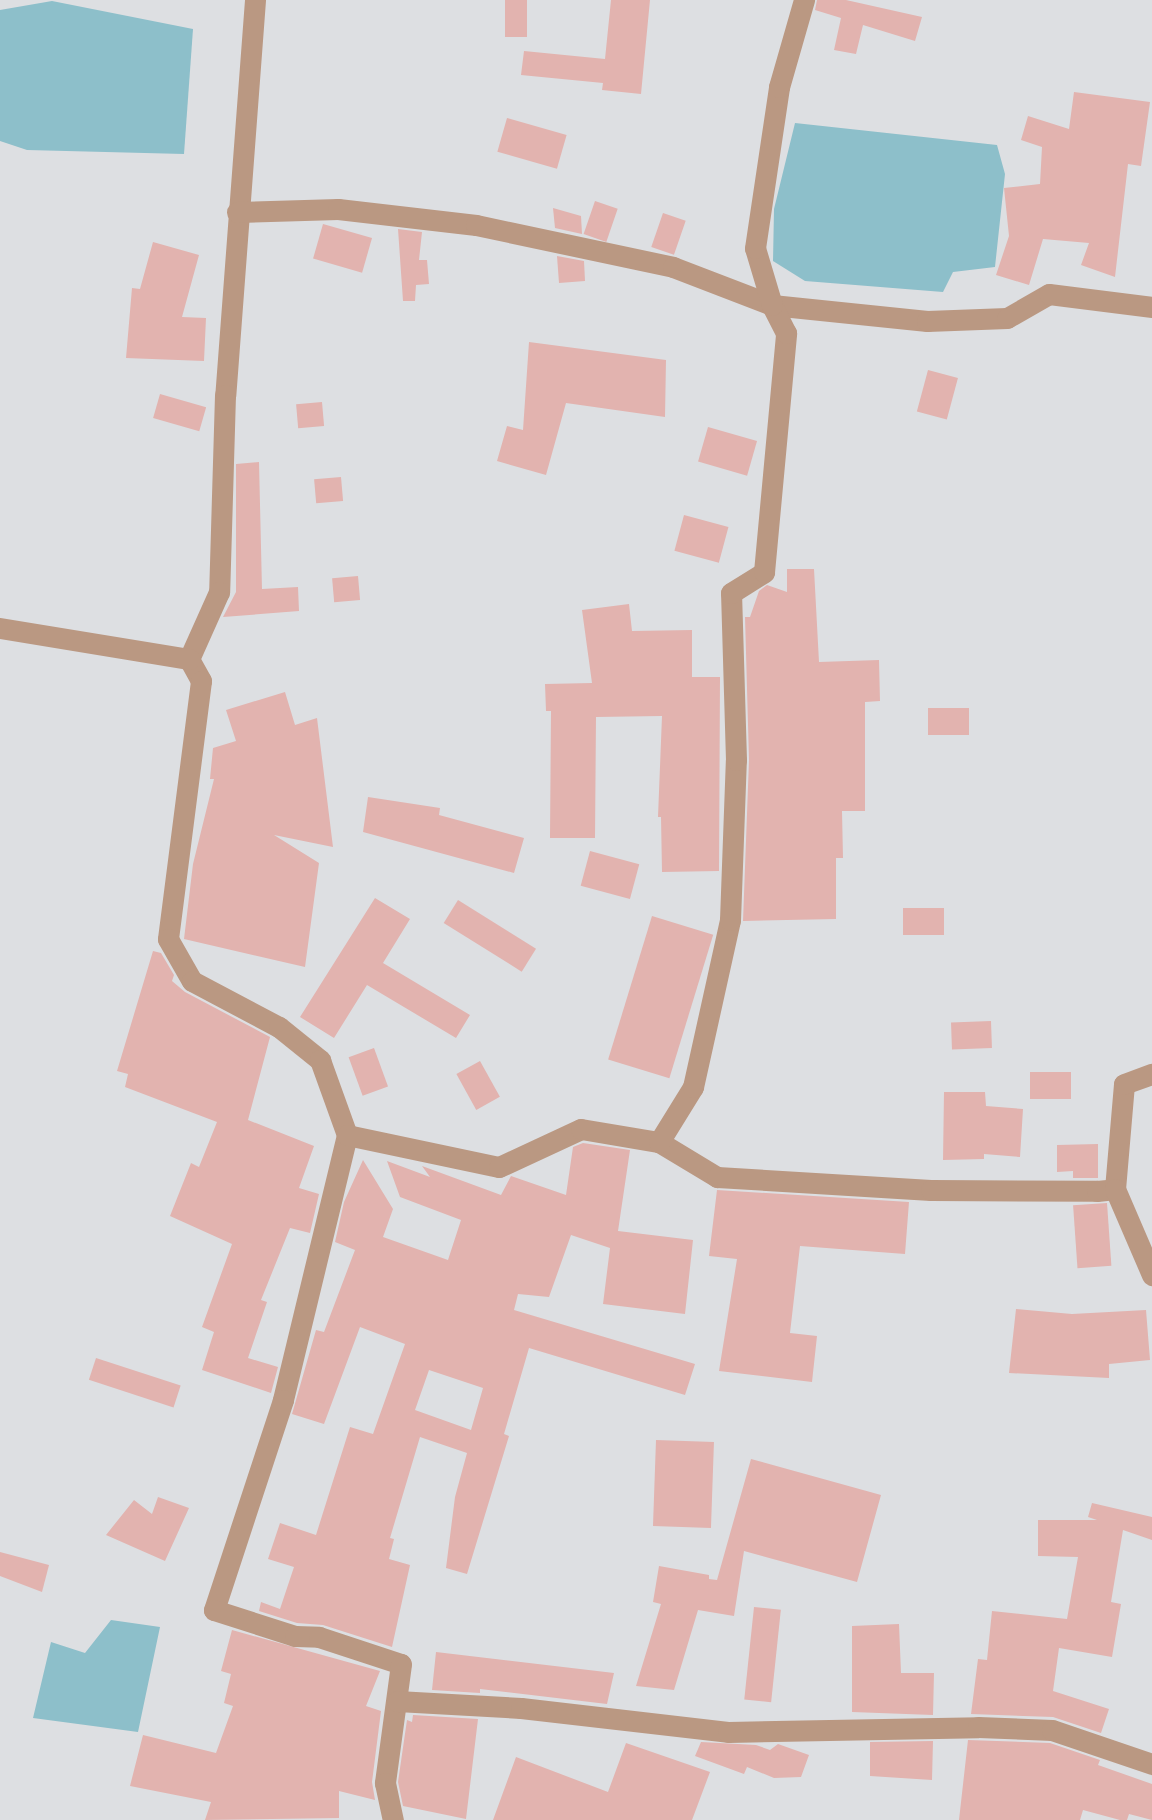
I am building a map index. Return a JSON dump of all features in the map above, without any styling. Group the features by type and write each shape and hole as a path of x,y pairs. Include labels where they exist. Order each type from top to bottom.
{"street":[{"path":"189,659 219,592 237,212 255,0"},
{"path":"659,1142 693,1087 730,920 736,760 731,593 764,572 786,333 772,305 755,248 779,87 804,0"},
{"path":"237,212 338,209 476,225 673,267 772,305 927,321 1007,318 1049,294 1152,307"},
{"path":"0,628 189,659"},
{"path":"189,659 201,681 168,939 192,981 279,1027 320,1060 347,1135 283,1400 214,1610 295,1636 319,1637 401,1664 385,1783 393,1820"},
{"path":"1152,1074 1124,1084 1115,1189 1152,1275"},
{"path":"347,1135 499,1167 581,1129 659,1142 717,1177 931,1190 1115,1189"},
{"path":"397,1701 534,1709 728,1732 978,1727 1052,1730 1152,1764"}],"water":[{"path":"52,1 193,29 184,154 27,150 0,141 0,10"},
{"path":"795,123 997,145 1005,174 995,267 953,272 943,292 805,281 773,261 774,209"},
{"path":"111,1620 160,1627 138,1732 33,1718 51,1642 85,1653"}],"building":[{"path":"505,0 527,0 527,37 505,37"},
{"path":"611,0 650,0 641,94 602,90 603,83 521,75 524,51 605,59"},
{"path":"817,0 846,0 922,17 915,41 863,25 856,54 834,50 841,18 815,10"},
{"path":"1074,92 1150,102 1141,166 1128,164 1115,277 1081,265 1089,243 1043,239 1029,285 996,275 1009,236 1004,188 1040,184 1042,147 1021,140 1028,116 1069,129"},
{"path":"507,118 567,135 557,169 497,152"},
{"path":"595,201 618,209 606,242 584,234"},
{"path":"553,208 581,216 582,234 555,228"},
{"path":"663,213 686,221 674,255 651,247"},
{"path":"323,224 372,238 362,273 313,259"},
{"path":"398,229 422,232 419,260 427,260 429,284 416,285 415,301 403,301"},
{"path":"153,242 199,255 182,317 206,318 204,361 126,358 132,288 140,289"},
{"path":"557,256 584,261 585,281 559,283"},
{"path":"529,342 666,360 665,417 566,403 546,475 497,461 507,426 523,430"},
{"path":"928,370 958,378 947,420 917,412"},
{"path":"160,394 206,407 199,431 153,418"},
{"path":"322,402 324,426 298,428 296,404"},
{"path":"708,427 757,441 747,476 698,462"},
{"path":"259,462 262,589 298,587 299,611 223,617 236,592 236,464"},
{"path":"341,477 343,501 316,503 314,479"},
{"path":"684,515 728,527 719,563 674,551"},
{"path":"787,569 814,569 819,662 879,660 880,701 865,702 865,811 842,811 843,858 836,858 836,919 743,921 749,760 745,617 750,617 759,591 767,585 787,592"},
{"path":"358,576 360,600 334,602 332,578"},
{"path":"629,604 632,631 692,630 692,677 720,677 719,871 662,872 661,817 658,817 662,716 596,717 595,838 550,838 551,711 546,711 545,684 592,683 582,610"},
{"path":"285,692 295,725 317,718 333,847 274,835 319,863 305,967 184,939 193,864 214,779 210,779 213,748 236,741 226,710"},
{"path":"928,708 969,708 969,735 928,735"},
{"path":"368,797 440,808 439,815 524,838 514,873 363,832"},
{"path":"590,851 639,864 630,899 581,886"},
{"path":"375,898 410,919 383,963 470,1015 456,1038 367,985 334,1038 300,1017"},
{"path":"458,900 536,949 522,972 444,923"},
{"path":"903,908 944,908 944,935 903,935"},
{"path":"652,916 713,935 669,1078 608,1059"},
{"path":"153,951 161,953 174,975 172,981 185,992 270,1037 248,1120 314,1146 299,1188 319,1194 310,1233 290,1228 261,1300 267,1302 248,1358 278,1367 271,1393 202,1370 214,1332 202,1327 232,1244 170,1216 191,1163 199,1167 217,1122 125,1087 128,1074 117,1071"},
{"path":"991,1021 992,1048 952,1049 951,1022"},
{"path":"374,1048 388,1087 363,1096 349,1057"},
{"path":"480,1061 500,1097 476,1110 456,1074"},
{"path":"1030,1072 1071,1072 1071,1099 1030,1099"},
{"path":"944,1092 985,1092 986,1106 1023,1109 1020,1157 984,1154 984,1159 943,1160"},
{"path":"583,1143 630,1150 618,1231 693,1240 685,1314 603,1304 610,1248 571,1235 549,1297 518,1294 514,1310 695,1364 685,1395 529,1348 504,1434 509,1436 467,1574 446,1568 455,1497 467,1453 420,1437 390,1538 394,1539 389,1559 410,1565 392,1647 323,1625 297,1623 259,1611 261,1602 280,1609 294,1567 268,1559 280,1523 316,1535 350,1427 373,1434 405,1344 360,1327 324,1424 292,1414 316,1330 324,1332 355,1250 335,1242 344,1202 363,1160 393,1209 383,1237 448,1260 461,1220 400,1197 387,1161 430,1177 422,1166 501,1195 511,1176 566,1195 573,1147","holes":["429,1370 483,1388 471,1430 415,1410"]},
{"path":"1098,1144 1098,1178 1073,1178 1073,1171 1057,1172 1057,1145"},
{"path":"717,1190 909,1202 905,1254 800,1246 790,1333 817,1336 812,1382 719,1371 737,1259 709,1256"},
{"path":"1107,1203 1111,1266 1077,1268 1073,1205"},
{"path":"1016,1309 1072,1314 1146,1310 1150,1360 1109,1364 1109,1378 1009,1373"},
{"path":"96,1358 181,1386 174,1407 89,1380"},
{"path":"656,1440 714,1442 711,1528 653,1526"},
{"path":"751,1459 881,1495 857,1582 744,1551 734,1616 698,1610 674,1690 636,1686 661,1604 653,1602 659,1566 709,1575 709,1579 717,1580"},
{"path":"158,1497 189,1508 165,1561 106,1535 134,1500 152,1514"},
{"path":"1092,1503 1152,1517 1152,1540 1123,1530 1111,1602 1121,1604 1112,1657 1059,1648 1053,1691 1109,1709 1101,1733 1053,1717 971,1714 978,1659 987,1660 992,1611 1067,1619 1078,1557 1038,1556 1038,1520 1097,1520 1088,1517"},
{"path":"0,1552 49,1565 42,1592 0,1576"},
{"path":"754,1607 781,1610 771,1702 744,1699"},
{"path":"899,1624 901,1673 934,1673 933,1715 852,1712 852,1626"},
{"path":"232,1630 380,1671 366,1706 381,1711 372,1782 375,1800 339,1791 339,1818 205,1820 211,1802 130,1786 143,1735 216,1753 233,1706 224,1703 231,1674 221,1671"},
{"path":"436,1652 614,1673 607,1704 480,1689 480,1693 432,1690"},
{"path":"413,1715 478,1719 466,1819 403,1806 398,1782 407,1720 412,1722"},
{"path":"968,1740 1050,1743 1100,1760 1098,1765 1152,1784 1152,1820 1129,1814 1127,1820 1120,1820 1083,1810 1080,1820 959,1820"},
{"path":"933,1741 932,1780 870,1776 870,1742"},
{"path":"701,1742 756,1745 770,1750 778,1744 809,1755 801,1777 774,1778 747,1767 744,1774 695,1756"},
{"path":"626,1743 710,1772 692,1820 493,1820 516,1757 608,1792"}]}
